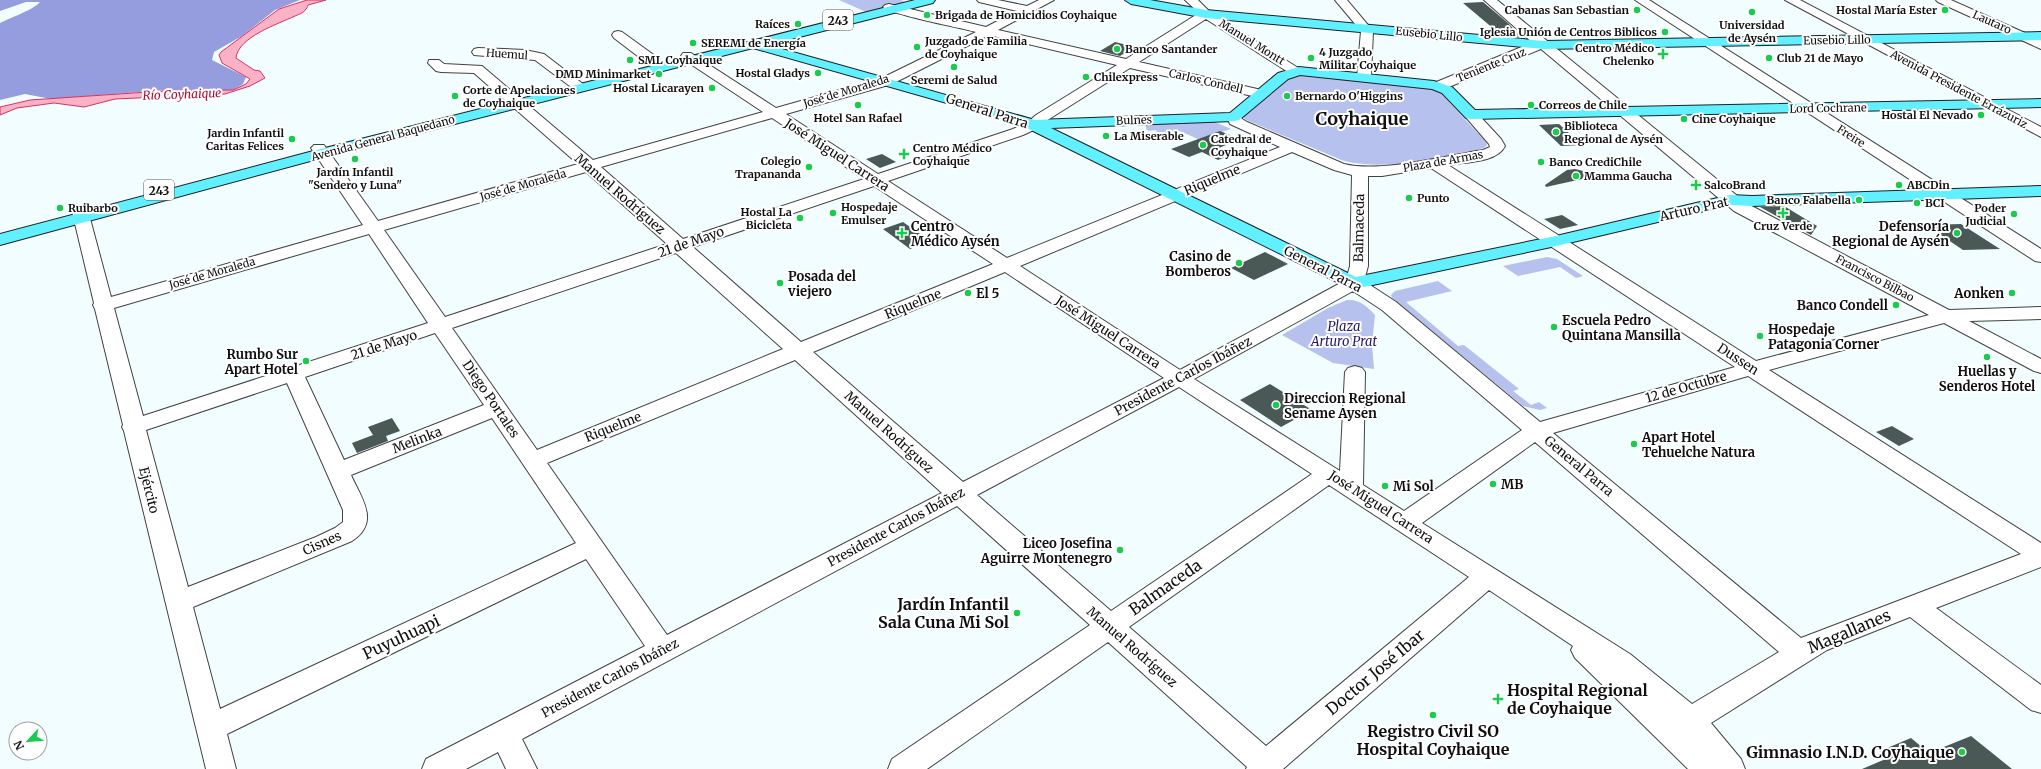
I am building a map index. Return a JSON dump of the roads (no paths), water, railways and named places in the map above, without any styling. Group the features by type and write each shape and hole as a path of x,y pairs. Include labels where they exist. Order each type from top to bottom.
{"main road":[{"name":"Avenida General Baquedano","path":"892,8 916,0"},
{"name":"Avenida General Baquedano","path":"0,240 80,215 321,150 757,41 929,0"},
{"name":"Eusebio Lillo","path":"1131,0 1206,14 1544,45 2041,36"},
{"name":"General Parra","path":"757,41 887,81 1007,114 1033,125 1354,283"},
{"name":"Avenida General Baquedano","path":"515,101 576,84 657,64 689,58"},
{"name":"Plaza de Armas","path":"1296,71 1423,83 1439,86 1447,90 1471,115"},
{"path":"1234,117 1282,76 1296,71"},
{"name":"Lord Cochrane","path":"1471,115 2041,103"},
{"path":"1053,111 1058,118 1071,122"},
{"name":"Bulnes","path":"1033,125 1071,122 1234,117"},
{"name":"Arturo Prat","path":"1354,283 1556,242 1730,200 2041,191"},
{"name":"Avenida General Baquedano","path":"0,233 80,215"}],"street":[{"path":"983,0 1028,10"},
{"name":"José de Moraleda","path":"102,305 887,81 1048,0"},
{"path":"1191,0 1206,14"},
{"path":"1341,0 1367,31 1364,77"},
{"name":"Francisco Bilbao","path":"1490,0 1622,112 1730,200 1757,216 1948,316 2041,367"},
{"name":"Freire","path":"1641,0 2041,257"},
{"name":"Avenida Presidente Errázuriz","path":"1792,0 2041,133"},
{"name":"Lautaro","path":"1942,0 2041,45"},
{"name":"Carlos Condell","path":"892,8 1261,94"},
{"name":"21 de Mayo","path":"133,427 441,326 1033,125 1206,14"},
{"name":"Manuel Montt","path":"1206,14 1296,71"},
{"path":"618,35 657,64"},
{"name":"Teniente Cruz","path":"1439,86 1528,49 1544,45"},
{"name":"Huemul","path":"478,52 524,54 539,57 576,84"},
{"name":"José Miguel Carrera","path":"689,58 1006,266 1552,617 1730,769"},
{"name":"Manuel Rodríguez","path":"434,62 441,68 477,69 515,101 1109,626 1263,767"},
{"name":"Plaza de Armas","path":"1234,117 1235,121 1242,125 1292,147 1339,167 1360,172 1382,171 1434,163 1490,153 1498,149 1496,142 1471,115"},
{"name":"Riquelme","path":"533,460 1292,147"},
{"name":"Diego Portales","path":"321,150 662,650"},
{"name":"Dussen","path":"1434,163 1753,368 2041,556"},
{"name":"Balmaceda","path":"1354,283 1358,274 1359,266 1360,172"},
{"name":"Ejército","path":"80,215 220,769"},
{"name":"Presidente Carlos Ibáñez","path":"437,769 1179,378 1354,283"},
{"name":"General Parra","path":"1354,283 1389,306 1799,652"},
{"name":"12 de Octubre","path":"1405,523 1537,430 1753,368 1948,316 2041,313"},
{"path":"1351,488 1355,372"},
{"name":"Cisnes","path":"178,602 325,543 353,528 358,518 355,510 294,375"},
{"name":"Melinka","path":"338,471 497,408"},
{"name":"Balmaceda","path":"903,769 1329,474"},
{"name":"Puyuhuapi","path":"210,728 591,546"},
{"name":"Magallanes","path":"1681,726 1799,652 1840,633 2041,556"},
{"name":"Doctor José Ibar","path":"1263,767 1488,576"},
{"path":"1913,605 2041,701"},
{"name":"José Miguel Carrera","path":"1681,726 1708,769"},
{"path":"504,734 522,769"}],"water":[{"name":"Río Coyhaique","path":"307,0 326,0 308,5 302,13 260,32 238,50 236,58 254,70 260,71 265,78 250,86 225,94 115,99 84,107 54,103 17,108 0,115 0,107 30,100 163,91 233,90 246,84 250,79 222,63 219,55 221,52 279,9"}],"place":[{"name":"Cabanas San Sebastian","path":"1637,10"},
{"name":"Hostal María Ester","path":"1945,10"},
{"name":"Universidad de Aysén","path":"1752,12"},
{"name":"Brigada de Homicidios Coyhaique","path":"927,15"},
{"name":"Raíces","path":"798,24"},
{"name":"Iglesia Unión de Centros Biblicos","path":"1665,32"},
{"name":"SEREMI de Energía","path":"693,43"},
{"name":"Juzgado de Familia de Coyhaique","path":"917,47"},
{"name":"Banco Santander","path":"1117,49"},
{"name":"Centro Médico Chelenko","path":"1663,54"},
{"name":"4 Juzgado Militar Coyhaique","path":"1311,58"},
{"name":"Club 21 de Mayo","path":"1769,58"},
{"name":"SML Coyhaique","path":"630,60"},
{"name":"Seremi de Salud","path":"954,67"},
{"name":"Hostal Gladys","path":"818,73"},
{"name":"DMD Minimarket","path":"659,74"},
{"name":"Chilexpress","path":"1086,77"},
{"name":"Hostal Licarayen","path":"712,88"},
{"name":"Corte de Apelaciones de Coyhaique","path":"455,96"},
{"name":"Bernardo O'Higgins","path":"1287,96"},
{"name":"Hotel San Rafael","path":"858,105"},
{"name":"Correos de Chile","path":"1531,105"},
{"name":"Hostal El Nevado","path":"1981,115"},
{"name":"Cine Coyhaique","path":"1684,119"},
{"name":"Biblioteca Regional de Aysén","path":"1556,132"},
{"name":"La Miserable","path":"1106,136"},
{"name":"Jardin Infantil Caritas Felices","path":"292,139"},
{"name":"Catedral de Coyhaique","path":"1203,145"},
{"name":"Centro Médico Coyhaique","path":"904,154"},
{"name":"Jardín Infantil \"Sendero y Luna\"","path":"355,159"},
{"name":"Banco CrediChile","path":"1541,162"},
{"name":"Colegio Trapananda","path":"809,167"},
{"name":"Mamma Gaucha","path":"1576,176"},
{"name":"SalcoBrand","path":"1696,185"},
{"name":"ABCDin","path":"1899,185"},
{"name":"Punto","path":"1409,198"},
{"name":"Banco Falabella","path":"1859,200"},
{"name":"BCI","path":"1917,203"},
{"name":"Ruibarbo","path":"60,208"},
{"name":"Hospedaje Emulser","path":"833,213"},
{"name":"Cruz Verde","path":"1783,213"},
{"name":"Poder Judicial","path":"2014,214"},
{"name":"Hostal La Bicicleta","path":"800,218"},
{"name":"Centro Médico Aysén","path":"902,233"},
{"name":"Defensoría Regional de Aysén","path":"1957,233"},
{"name":"Casino de Bomberos","path":"1239,263"},
{"name":"Posada del viejero","path":"780,283"},
{"name":"El 5","path":"968,293"},
{"name":"Aonken","path":"2012,293"},
{"name":"Banco Condell","path":"1896,305"},
{"name":"Escuela Pedro Quintana Mansilla","path":"1554,327"},
{"name":"Hospedaje Patagonia Corner","path":"1760,336"},
{"name":"Huellas y Senderos Hotel","path":"1987,357"},
{"name":"Rumbo Sur Apart Hotel","path":"306,361"},
{"name":"Direccion Regional Sename Aysen","path":"1276,405"},
{"name":"Apart Hotel Tehuelche Natura","path":"1634,444"},
{"name":"MB","path":"1493,484"},
{"name":"Mi Sol","path":"1385,486"},
{"name":"Liceo Josefina Aguirre Montenegro","path":"1120,550"},
{"name":"Jardín Infantil Sala Cuna Mi Sol","path":"1017,613"},
{"name":"Hospital Regional de Coyhaique","path":"1498,699"},
{"name":"Registro Civil SO Hospital Coyhaique","path":"1433,715"},
{"name":"Gimnasio I.N.D. Coyhaique","path":"1962,752"}],"district":[{"name":"Coyhaique","path":"1362,118"}],"park label":[{"name":"Plaza Arturo Prat","path":"1344,334"}]}
